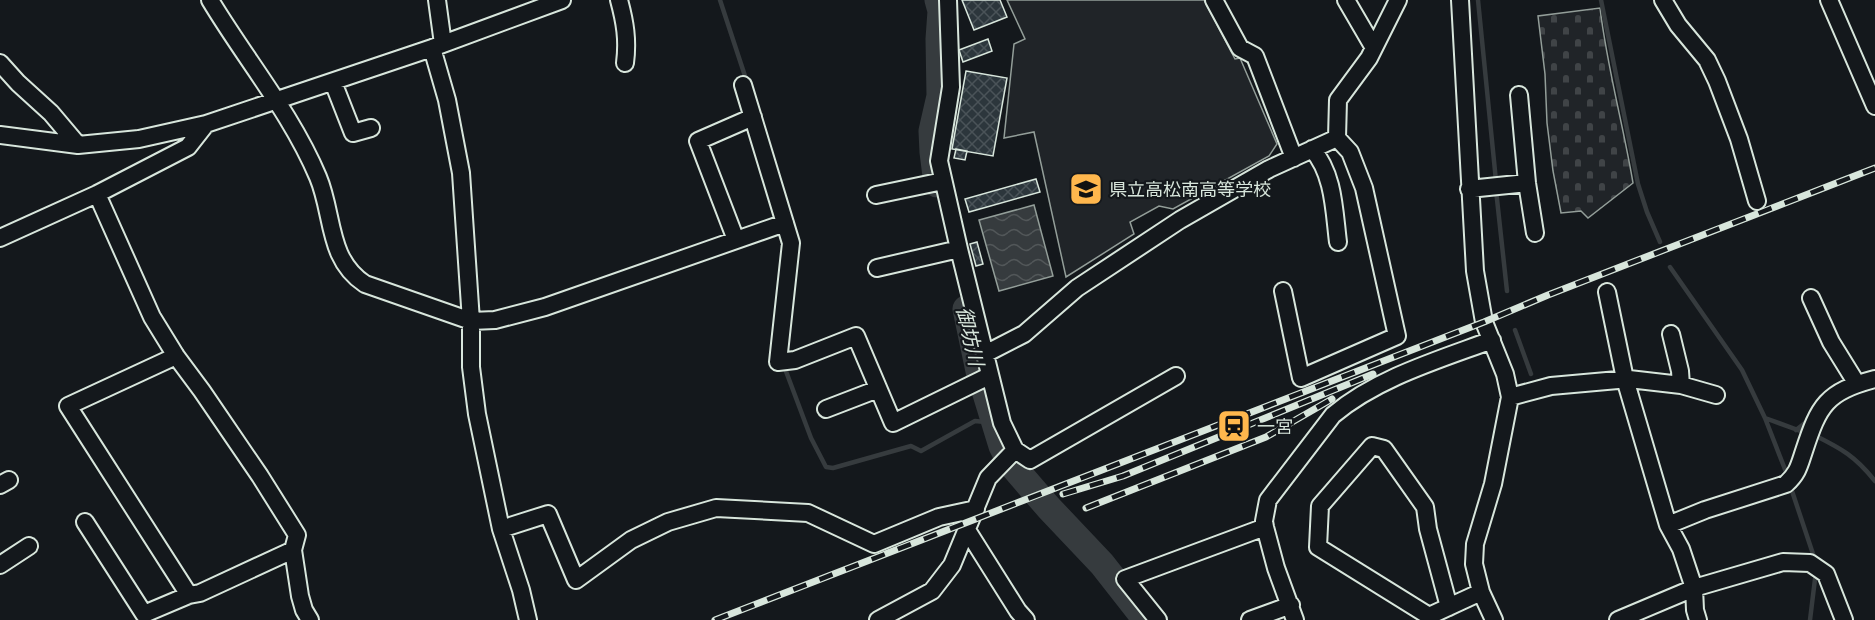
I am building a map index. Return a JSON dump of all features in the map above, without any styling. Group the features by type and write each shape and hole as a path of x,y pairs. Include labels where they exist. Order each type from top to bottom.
{"street":[{"path":"210,0 278,100 308,154 320,180 336,246 352,276 364,284 471,321 495,320 545,307 785,223"},
{"path":"438,0 438,46 460,173 471,321 471,367 477,414 501,529 521,590 528,620"},
{"path":"0,135 78,144 140,139 206,124 438,46 562,0"},
{"path":"619,0 625,20 628,44 625,63"},
{"path":"948,0 951,87 937,182 954,250 985,354 983,378 1002,423 1011,454"},
{"path":"1214,0 1240,48 1255,56 1294,158"},
{"path":"1346,0 1374,48"},
{"path":"1283,291 1300,378 1397,336 1364,188 1350,152 1337,138 1338,100 1369,58 1398,0"},
{"path":"1460,0 1469,189 1479,299 1484,322 1505,374 1510,397 1493,484 1475,544 1474,564 1481,592 1494,620"},
{"path":"1663,0 1678,25 1707,60 1717,81 1739,138 1757,201"},
{"path":"1829,0 1875,106"},
{"path":"0,63 51,113 78,144"},
{"path":"333,82 353,133 371,128"},
{"path":"743,86 791,243 778,362 795,360 856,336 893,423 983,378"},
{"path":"1519,95 1527,183 1535,233"},
{"path":"736,240 698,141 753,117"},
{"path":"0,238 97,194 188,147 206,124"},
{"path":"985,354 1024,334 1077,288 1180,220 1269,169 1337,138"},
{"path":"1312,149 1322,161 1329,182 1338,242"},
{"path":"876,195 937,182"},
{"path":"1469,189 1527,183"},
{"path":"97,194 152,317 297,535 293,550 300,596 310,620"},
{"path":"877,268 954,250"},
{"path":"1607,292 1625,380 1668,525 1681,549 1694,588 1698,620"},
{"path":"1811,298 1831,342 1857,384"},
{"path":"1671,334 1681,385"},
{"path":"1250,620 1293,612 1276,568 1265,527 1268,500 1333,415 1385,384 1428,364 1492,340"},
{"path":"176,356 68,406 189,595"},
{"path":"1011,454 1030,460 1176,375"},
{"path":"1668,525 1705,510 1786,484 1797,474 1815,418 1825,402 1839,391 1875,379"},
{"path":"1510,397 1551,386 1625,380 1681,385 1716,395"},
{"path":"826,409 878,389"},
{"path":"1449,607 1428,529 1425,507 1384,449 1372,446 1320,506 1318,547 1429,616 1449,607 1481,592"},
{"path":"889,617 932,591 952,566 988,478 1011,454"},
{"path":"501,529 548,514 576,580 631,540 668,522 716,508 808,513 874,544 939,517 975,509"},
{"path":"85,522 144,614 189,595 200,593 293,550"},
{"path":"1158,620 1125,579 1265,527"},
{"path":"967,530 1026,620"},
{"path":"0,565 29,546"},
{"path":"1618,620 1694,588 1783,562 1810,563 1826,574 1844,620"}],"green space":[{"name":"県立高松南高等学校","path":"1007,0 1204,0 1235,59 1240,58 1277,144 1269,156 1173,209 1159,206 1130,222 1134,234 1066,277 1034,132 1004,138 1014,44 1025,39"},
{"path":"1600,8 1633,183 1588,218 1581,211 1561,213 1547,123 1545,74 1538,16"}],"water":[{"path":"1034,205 1053,276 999,291 979,220"}],"building":[{"path":"962,0 1000,0 1007,17 974,30"},
{"path":"988,39 992,51 963,62 959,50"},
{"path":"966,71 1007,78 993,156 952,149"},
{"path":"956,149 967,151 965,160 954,158"},
{"path":"1036,179 1040,192 969,212 965,199"},
{"path":"977,242 983,264 976,266 970,244"}],"waterway":[{"path":"720,0 745,76"},
{"name":"御坊川","path":"937,184 932,131 940,96 941,11 938,0"},
{"path":"1478,0 1496,181"},
{"path":"1601,0 1638,184 1660,242"},
{"path":"1496,190 1507,291"},
{"path":"1670,267 1742,370 1765,418 1806,433"},
{"name":"御坊川","path":"966,309 979,371 1002,446 1011,464 1102,564 1146,620"},
{"path":"1515,330 1531,374"},
{"path":"784,366 811,438 826,467 833,468 911,446 921,451 975,421 995,423"},
{"path":"1765,418 1788,477"},
{"path":"1796,430 1810,419"},
{"path":"1814,435 1847,454 1875,481"},
{"path":"1792,491 1815,560"},
{"path":"1810,620 1815,579"}],"railway":[{"path":"715,620 1875,168"},
{"path":"1063,494 1123,476 1373,374"},
{"path":"1086,508 1266,437 1332,399"}],"place":[{"name":"県立高松南高等学校","path":"1086,189"},
{"name":"一宮","path":"1234,426"}]}
